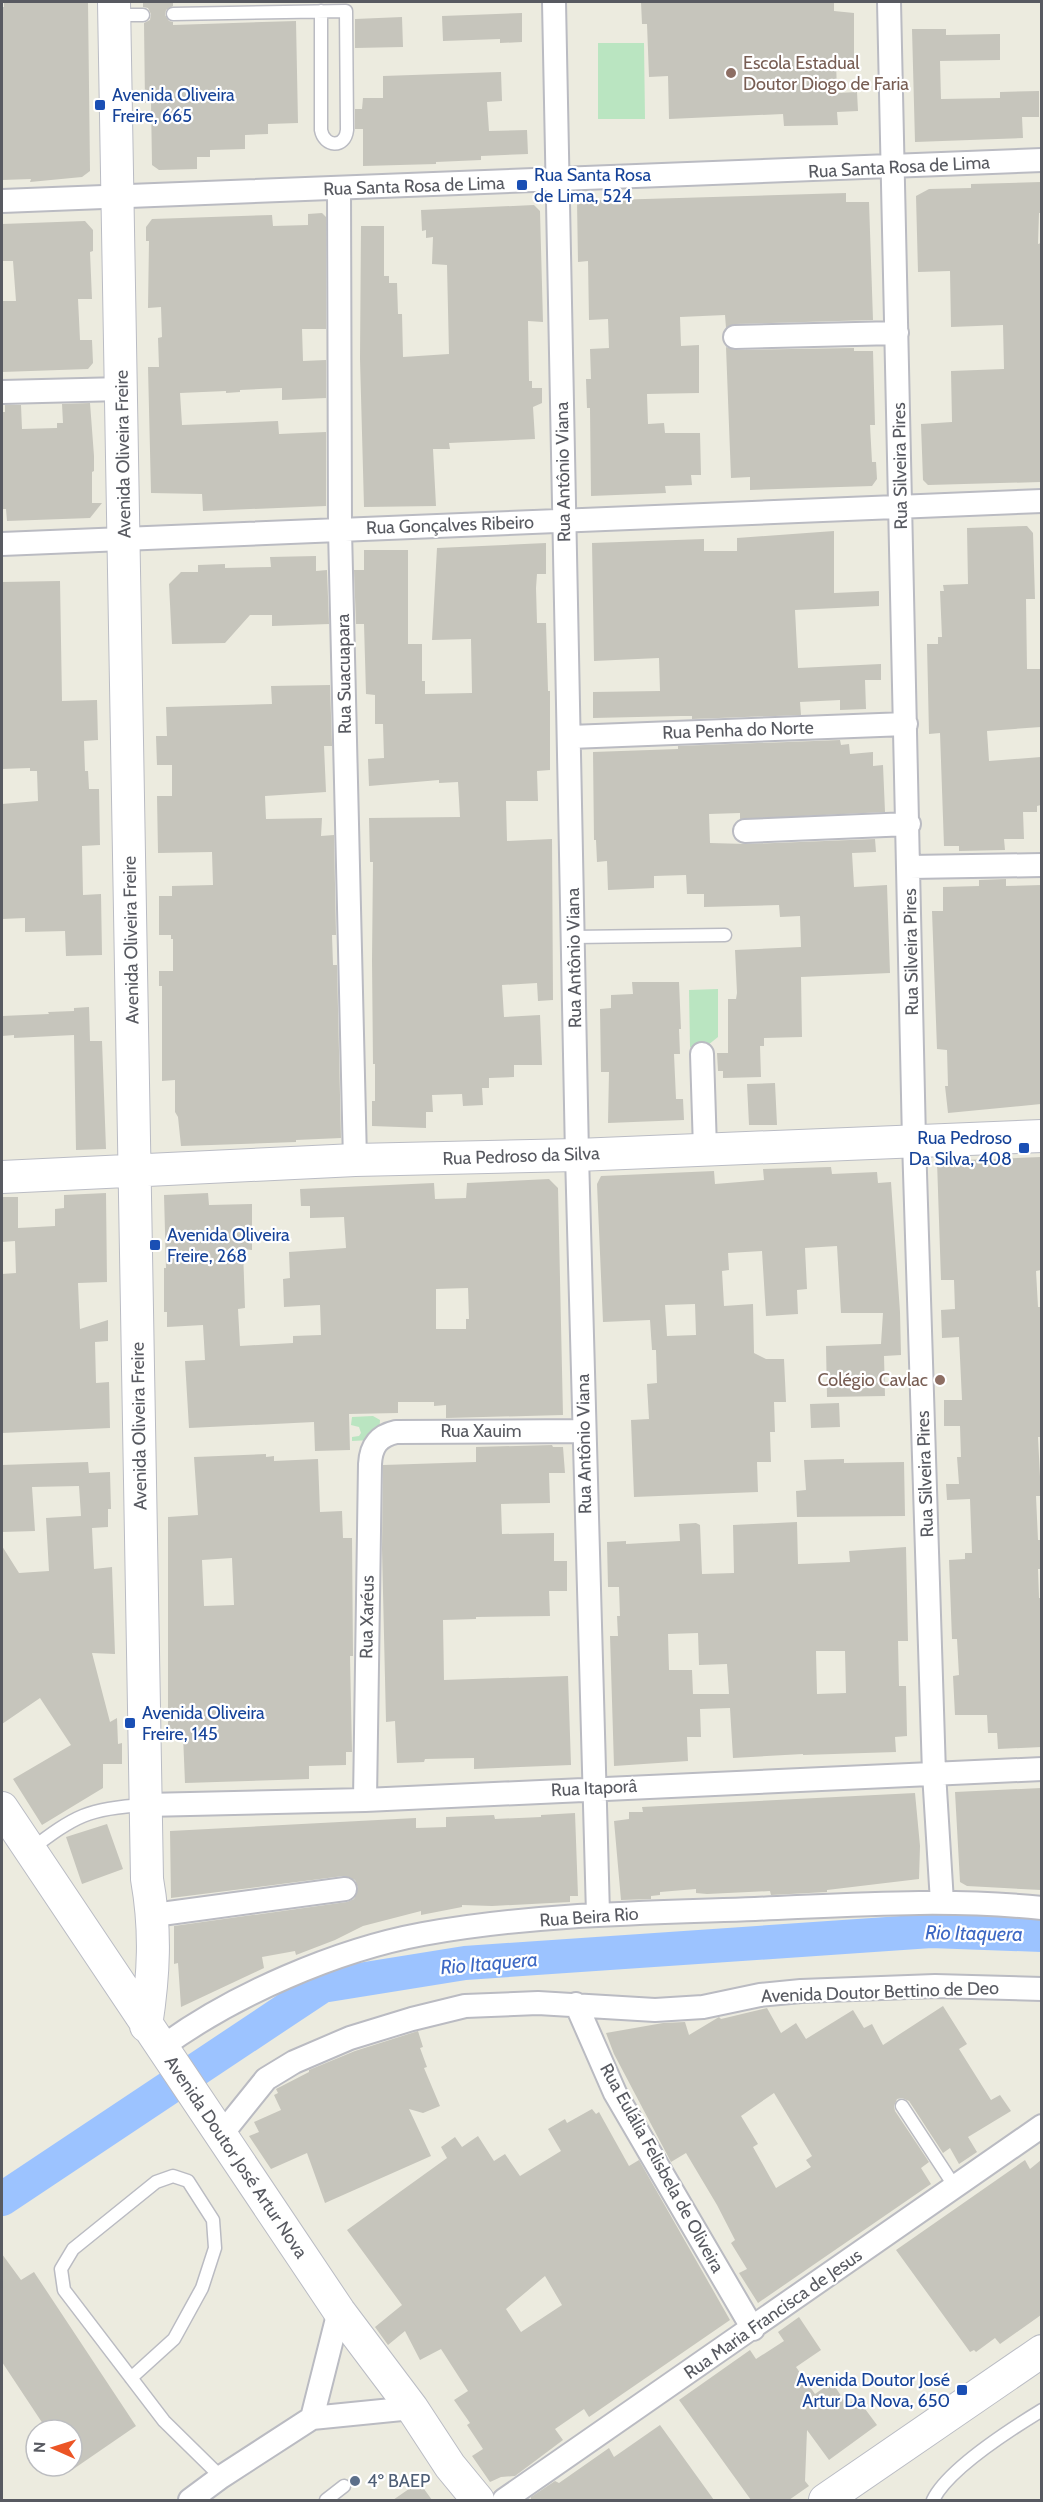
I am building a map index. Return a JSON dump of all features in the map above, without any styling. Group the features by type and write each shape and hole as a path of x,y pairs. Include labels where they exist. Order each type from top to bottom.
{"street":[{"name":"Rua Antônio Viana","path":"554,2 577,1155 598,1914"},
{"name":"Rua Silveira Pires","path":"889,2 910,867 914,1141 934,1773 942,1902"},
{"name":"Avenida Oliveira Freire","path":"124,10 118,197 147,1879 152,2034"},
{"name":"Rua Santa Rosa de Lima","path":"2,201 558,181 1041,160"},
{"name":"Rua Suacuapara","path":"339,188 340,530 355,1160"},
{"path":"735,337 897,333"},
{"path":"2,392 122,389"},
{"name":"Rua Gonçalves Ribeiro","path":"2,544 1041,501"},
{"name":"Rua Penha do Norte","path":"570,737 906,724"},
{"path":"745,831 909,824"},
{"path":"910,867 1041,865"},
{"path":"702,1054 705,1149"},
{"name":"Rua Pedroso da Silva","path":"2,1177 355,1160 577,1155 1041,1136"},
{"name":"Rua Xauim","path":"380,1437 407,1432 584,1431"},
{"name":"Rua Xaréus","path":"365,1800 370,1464 374,1446 380,1437"},
{"name":"Rua Itaporâ","path":"146,1805 365,1800 1041,1769"},
{"name":"Avenida Doutor José Artur Nova","path":"2,1808 339,2311 412,2408 450,2466 478,2500"},
{"name":"Avenida Oliveira Freire","path":"147,1879 153,1915 152,2034"},
{"path":"153,1915 345,1889"},
{"name":"Rua Beira Rio","path":"152,2034 188,2029 246,1995 370,1947 422,1934 598,1914 942,1902 1041,1908"},
{"name":"Avenida Doutor Bettino de Deo","path":"214,2124 266,2079 294,2062 350,2038 465,2006 511,2003 576,2004 656,2010 703,2007 760,1995 801,1991 934,1986 1041,1989"},
{"name":"Rua Eulália Felisbela de Oliveira","path":"576,2004 615,2093 753,2329"},
{"name":"Rua Maria Francisca de Jesus","path":"504,2500 753,2329 1041,2126"},
{"path":"312,2418 339,2311"},
{"path":"825,2500 1041,2350"},
{"path":"194,2499 221,2477 312,2418 412,2408"}],"lane":[{"path":"173,14 321,11 347,6 347,130 342,142 335,144 328,143 322,137 321,130 321,11"},
{"path":"573,937 725,935"},
{"path":"29,1850 83,1814 103,1809 146,1805"},
{"path":"902,2106 955,2187"},
{"path":"131,2378 174,2339 202,2288 215,2248 213,2220 188,2181 173,2176 156,2182 73,2249 61,2269 64,2290 131,2378 164,2421 221,2477"},
{"path":"933,2500 948,2478 1016,2426 1041,2410"},
{"path":"326,2500 344,2486"}],"green space":[{"path":"598,43 644,43 645,119 598,119"},
{"path":"718,989 718,1037 708,1045 694,1050 690,1047 689,990"},
{"path":"373,1416 380,1420 379,1436 371,1440 352,1441 352,1437 359,1436 361,1433 359,1427 351,1425 352,1417"}],"building":[{"path":"4,2 88,2 90,171 82,177 30,182 31,179 2,180 2,7 4,7"},
{"path":"143,2 173,2 173,6 166,10 165,15 169,21 173,22 173,25 296,21 298,123 268,124 268,134 245,135 245,149 210,150 210,157 197,157 197,169 159,170 152,165 151,102 145,103 144,23 150,20 151,14 148,8 143,7"},
{"path":"641,2 834,2 834,11 854,13 854,59 836,60 837,93 857,92 858,111 837,112 838,125 784,126 783,114 669,119 668,76 649,77 647,24 642,24"},
{"path":"522,13 522,42 500,43 500,39 443,41 442,16"},
{"path":"402,17 403,47 355,48 355,19"},
{"path":"912,29 946,29 946,35 1000,34 1000,60 940,61 941,99 1000,98 1000,92 1039,91 1039,117 1022,117 1023,138 915,142"},
{"path":"501,72 502,101 487,102 489,131 527,130 528,154 481,156 481,160 436,162 436,164 363,166 363,129 355,129 355,109 362,109 363,98 383,98 383,76"},
{"path":"1041,182 1038,244 1041,243 1041,482 928,485 923,480 921,424 952,422 951,371 1004,369 1003,325 951,327 950,271 918,272 916,196 929,189 971,188 971,184"},
{"path":"846,193 846,202 869,202 873,320 735,324 726,328 725,315 680,317 681,346 699,345 699,393 647,394 648,424 664,423 665,433 700,433 701,475 691,475 692,485 665,486 666,493 591,496 590,408 587,408 586,379 591,379 590,349 609,348 608,319 589,320 588,261 578,262 577,201"},
{"path":"534,205 540,211 543,322 528,321 529,381 532,381 532,388 542,388 542,403 533,407 535,439 449,443 450,449 433,449 436,506 364,507 360,359 361,226 384,226 384,276 389,276 389,283 397,283 398,314 402,314 403,357 449,354 447,265 432,264 433,237 426,238 426,230 422,231 421,210"},
{"path":"322,213 326,217 326,329 302,329 303,361 326,360 326,398 282,400 282,388 226,393 226,391 180,393 182,425 278,421 279,434 326,432 326,506 203,511 202,494 151,493 148,367 159,367 158,338 162,337 161,307 148,308 149,241 146,241 146,227 152,219 272,215 273,226 308,225 308,214"},
{"path":"85,221 93,230 93,251 90,252 92,299 78,299 80,340 92,340 93,363 88,369 2,372 2,301 16,301 13,261 2,261 2,224"},
{"path":"726,347 735,350 854,348 854,351 873,351 875,425 870,425 872,462 876,462 877,479 872,486 750,490 750,477 731,478"},
{"path":"90,403 94,456 92,503 102,503 90,518 7,521 6,509 2,509 2,412 5,412 5,405 21,405 22,429 57,428 57,423 63,423 62,404"},
{"path":"1027,526 1033,533 1035,599 1026,599 1027,669 1041,669 1041,727 987,731 989,761 1041,757 1041,805 1037,806 1037,812 1023,812 1024,839 1004,839 1005,850 959,851 959,846 944,846 940,733 929,734 927,644 938,644 938,637 942,637 940,591 944,591 943,585 968,584 967,528"},
{"path":"834,531 834,593 879,591 879,606 795,610 798,668 881,664 881,680 865,680 866,709 840,710 840,700 800,702 801,715 692,719 692,716 593,718 593,692 660,691 659,658 594,661 592,543 704,539 704,551 737,551 737,538"},
{"path":"546,543 546,574 537,574 536,588 537,623 546,623 548,691 550,691 550,770 537,771 538,801 506,801 507,841 552,839 553,1000 538,1001 537,983 502,985 504,1017 540,1015 542,1065 514,1065 514,1077 489,1078 489,1088 482,1088 483,1105 463,1106 462,1094 432,1095 433,1112 426,1112 426,1128 372,1126 375,1064 373,1064 373,862 370,862 369,818 460,817 458,782 439,783 439,780 369,786 368,759 384,758 383,724 375,724 375,695 366,694 364,624 356,624 354,570 364,570 364,550 408,550 408,644 422,644 422,681 425,681 425,694 472,693 471,639 432,640 437,548"},
{"path":"316,556 316,571 327,570 329,624 272,626 272,615 250,615 225,643 172,644 169,584 181,572 198,572 198,565 225,564 225,568 271,567 270,557"},
{"path":"60,581 62,701 97,700 98,740 84,741 85,771 88,771 89,789 99,789 100,845 82,846 83,895 101,894 102,955 66,956 65,931 25,932 25,918 2,919 2,804 38,801 37,771 30,771 30,768 2,769 2,582"},
{"path":"330,685 332,746 324,746 326,792 265,796 266,819 322,818 321,836 334,835 336,935 332,935 333,965 337,965 341,1138 181,1146 178,1117 175,1112 175,1080 162,1081 162,986 159,986 159,971 173,971 173,939 171,935 159,935 159,896 172,896 172,886 213,885 212,852 158,853 157,796 172,796 172,765 157,765 156,736 167,736 166,707 272,704 271,686"},
{"path":"840,740 841,745 849,744 850,754 873,752 873,766 883,765 885,812 740,819 740,813 709,814 710,843 746,844 875,839 876,852 852,853 854,887 887,885 890,973 801,977 802,1037 764,1038 764,1046 760,1046 761,1077 723,1078 723,1071 718,1071 717,1053 728,1053 728,999 736,999 737,993 735,950 801,947 800,916 780,917 779,905 704,907 704,894 687,894 686,875 654,876 654,888 608,890 607,861 597,862 596,840 594,840 593,752 678,749 678,746"},
{"path":"1006,879 1006,886 1041,885 1041,1104 948,1113 945,1086 948,1086 947,1050 937,1049 932,911 943,911 943,887 979,886 979,880"},
{"path":"632,982 679,982 680,1054 674,1054 676,1099 683,1099 684,1120 608,1123 609,1072 601,1072 600,1009 611,1008 611,995 633,994"},
{"path":"89,1007 90,1041 102,1041 106,1149 76,1150 74,1035 14,1038 14,1035 2,1036 2,1016 49,1014 48,1012 74,1011 74,1008"},
{"path":"775,1083 777,1125 749,1125 747,1084"},
{"path":"1041,1157 1041,1270 1036,1271 1038,1307 1041,1307 1041,1437 1038,1437 1041,1496 1036,1496 1038,1540 1041,1540 1041,1569 1038,1569 1039,1598 1041,1598 1041,1747 998,1749 997,1733 988,1733 987,1715 955,1715 953,1676 959,1675 957,1639 952,1639 949,1560 965,1559 965,1553 972,1553 970,1499 947,1500 946,1484 959,1484 957,1457 961,1457 960,1426 944,1426 944,1400 962,1400 959,1337 942,1338 941,1310 955,1309 954,1280 941,1280 937,1161"},
{"path":"831,1167 832,1174 877,1172 878,1183 891,1182 901,1355 884,1356 885,1396 827,1397 826,1346 881,1344 883,1313 841,1313 837,1246 805,1248 807,1289 797,1290 798,1314 766,1316 762,1251 728,1253 729,1270 722,1271 724,1306 753,1304 754,1353 766,1359 784,1359 786,1402 774,1402 775,1432 770,1432 771,1462 757,1462 758,1492 634,1497 631,1420 649,1419 647,1384 657,1383 656,1350 652,1350 650,1320 603,1322 597,1184 601,1176 714,1171 715,1184 764,1180 763,1169","holes":["695,1304 696,1335 667,1336 665,1305"]},
{"path":"549,1179 558,1188 563,1415 446,1418 446,1405 434,1406 434,1402 398,1402 398,1413 349,1414 350,1450 315,1451 314,1422 189,1428 185,1361 205,1360 203,1325 167,1327 167,1312 164,1312 164,1268 166,1268 164,1195 208,1193 209,1205 252,1204 252,1250 243,1249 245,1308 238,1309 240,1346 293,1343 293,1336 321,1335 320,1305 284,1307 283,1279 290,1278 289,1252 346,1248 344,1217 310,1218 310,1206 301,1206 300,1189 434,1183 435,1199 466,1198 467,1183","holes":["468,1288 469,1319 466,1319 466,1329 436,1329 436,1289"]},
{"path":"106,1193 107,1282 78,1283 80,1329 108,1320 108,1341 95,1342 96,1383 109,1382 110,1428 2,1433 2,1274 16,1273 15,1241 2,1242 2,1197 18,1197 18,1228 55,1226 55,1209 64,1208 64,1195"},
{"path":"839,1403 840,1427 811,1428 810,1404"},
{"path":"552,1445 563,1447 565,1473 549,1473 550,1503 501,1504 502,1534 554,1533 554,1561 567,1561 567,1591 549,1591 550,1616 443,1620 444,1680 568,1676 571,1765 474,1769 474,1758 425,1759 424,1762 397,1763 395,1721 386,1722 382,1549 383,1465 476,1462 476,1447"},
{"path":"266,1454 266,1457 274,1456 274,1461 318,1459 320,1512 342,1511 343,1538 352,1538 353,1656 350,1656 352,1752 346,1752 346,1765 309,1766 309,1779 185,1783 183,1735 168,1735 168,1517 198,1515 194,1457","holes":["232,1558 234,1605 204,1606 202,1560"]},
{"path":"844,1459 844,1463 904,1462 905,1516 797,1517 796,1491 806,1490 804,1460"},
{"path":"88,1462 89,1473 110,1472 111,1509 108,1509 108,1527 92,1528 94,1569 112,1567 115,1654 92,1653 110,1722 117,1718 118,1744 122,1743 122,1764 103,1764 103,1788 42,1825 13,1779 71,1745 40,1698 2,1724 2,1546 19,1573 49,1571 46,1518 81,1516 79,1486 32,1487 35,1531 2,1532 2,1465"},
{"path":"797,1522 798,1564 850,1562 849,1551 906,1547 908,1641 898,1641 899,1686 906,1686 907,1736 895,1737 896,1752 733,1758 730,1708 700,1709 701,1737 687,1737 688,1761 614,1766 610,1636 618,1636 617,1616 620,1616 619,1587 608,1587 607,1542 626,1541 626,1544 680,1541 679,1524 696,1523 700,1525 702,1574 734,1573 733,1525","holes":["698,1633 699,1665 727,1664 729,1694 693,1694 692,1670 669,1670 668,1634","816,1651 845,1651 846,1693 817,1694"]},
{"path":"1041,1788 1041,1890 967,1886 960,1882 955,1792"},
{"path":"915,1793 920,1846 919,1879 827,1890 827,1892 771,1895 770,1891 707,1894 696,1893 696,1889 660,1892 660,1895 651,1896 651,1899 621,1900 614,1821 629,1819 629,1812 643,1812 642,1807"},
{"path":"575,1813 578,1896 570,1896 570,1902 492,1906 462,1905 462,1907 421,1915 421,1911 363,1926 296,1955 295,1951 262,1957 264,1968 181,2007 178,1963 174,1964 174,1926 347,1902 354,1899 358,1888 355,1880 343,1876 171,1898 170,1831 416,1818 416,1828 446,1827 446,1817 494,1815 495,1819"},
{"path":"107,1824 123,1869 82,1884 66,1837"},
{"path":"943,2006 967,2044 959,2049 991,2100 1000,2095 1011,2111 968,2137 977,2152 959,2164 950,2148 943,2153 909,2101 902,2098 897,2099 894,2106 895,2111 929,2162 921,2168 931,2184 758,2303 739,2273 747,2269 731,2243 735,2240 717,2205 686,2153 671,2162 614,2054 606,2033 663,2023 685,2022 689,2035 719,2017 721,2019 767,2008 781,2033 796,2023 806,2039 853,2010 864,2028 872,2024 883,2045","holes":["774,2093 812,2156 806,2160 811,2167 776,2188 753,2147 758,2144 741,2116"]},
{"path":"418,2031 423,2047 420,2048 427,2067 424,2068 440,2106 423,2113 409,2109 431,2156 325,2203 307,2153 271,2169 249,2136 259,2132 254,2122 281,2110 274,2095 278,2093 276,2089 309,2070 355,2051"},
{"path":"592,2109 596,2114 599,2112 629,2166 639,2160 730,2320 589,2417 584,2409 555,2429 563,2440 515,2476 501,2477 490,2482 472,2456 483,2449 467,2425 470,2423 454,2400 468,2391 441,2349 420,2360 405,2331 388,2345 375,2327 402,2305 347,2230 447,2158 441,2147 455,2137 462,2147 478,2136 494,2161 505,2154 520,2176 561,2151 548,2129 565,2119 567,2123","holes":["545,2276 562,2305 521,2332 506,2309"]},
{"path":"1025,2160 1030,2169 1041,2160 1041,2315 1000,2344 995,2338 976,2352 974,2350 970,2352 896,2250"},
{"path":"2,2254 21,2280 34,2272 136,2426 84,2462 84,2418 39,2418 2,2362"},
{"path":"799,2317 821,2350 796,2367 815,2394 832,2382 847,2405 857,2398 877,2425 829,2460 807,2430 805,2481 809,2486 789,2500 751,2500 679,2400 750,2350 756,2359 784,2341 778,2332"},
{"path":"660,2425 714,2500 531,2500 531,2497 555,2481 559,2483 609,2448 614,2457"},
{"path":"419,2482 432,2500 393,2500"}],"waterway":[{"name":"Rio Itaquera","path":"2,2199 322,1986 465,1963 931,1931 1042,1935"}],"place":[{"name":"Escola Estadual Doutor Diogo de Faria","path":"731,73"},
{"name":"Avenida Oliveira Freire, 665","path":"100,105"},
{"name":"Rua Santa Rosa de Lima, 524","path":"522,185"},
{"name":"Rua Pedroso Da Silva, 408","path":"1024,1148"},
{"name":"Avenida Oliveira Freire, 268","path":"155,1245"},
{"name":"Colégio Cavlac","path":"940,1380"},
{"name":"Avenida Oliveira Freire, 145","path":"130,1723"},
{"name":"Avenida Doutor José Artur Da Nova, 650","path":"962,2390"},
{"name":"4º BAEP","path":"355,2481"}]}
